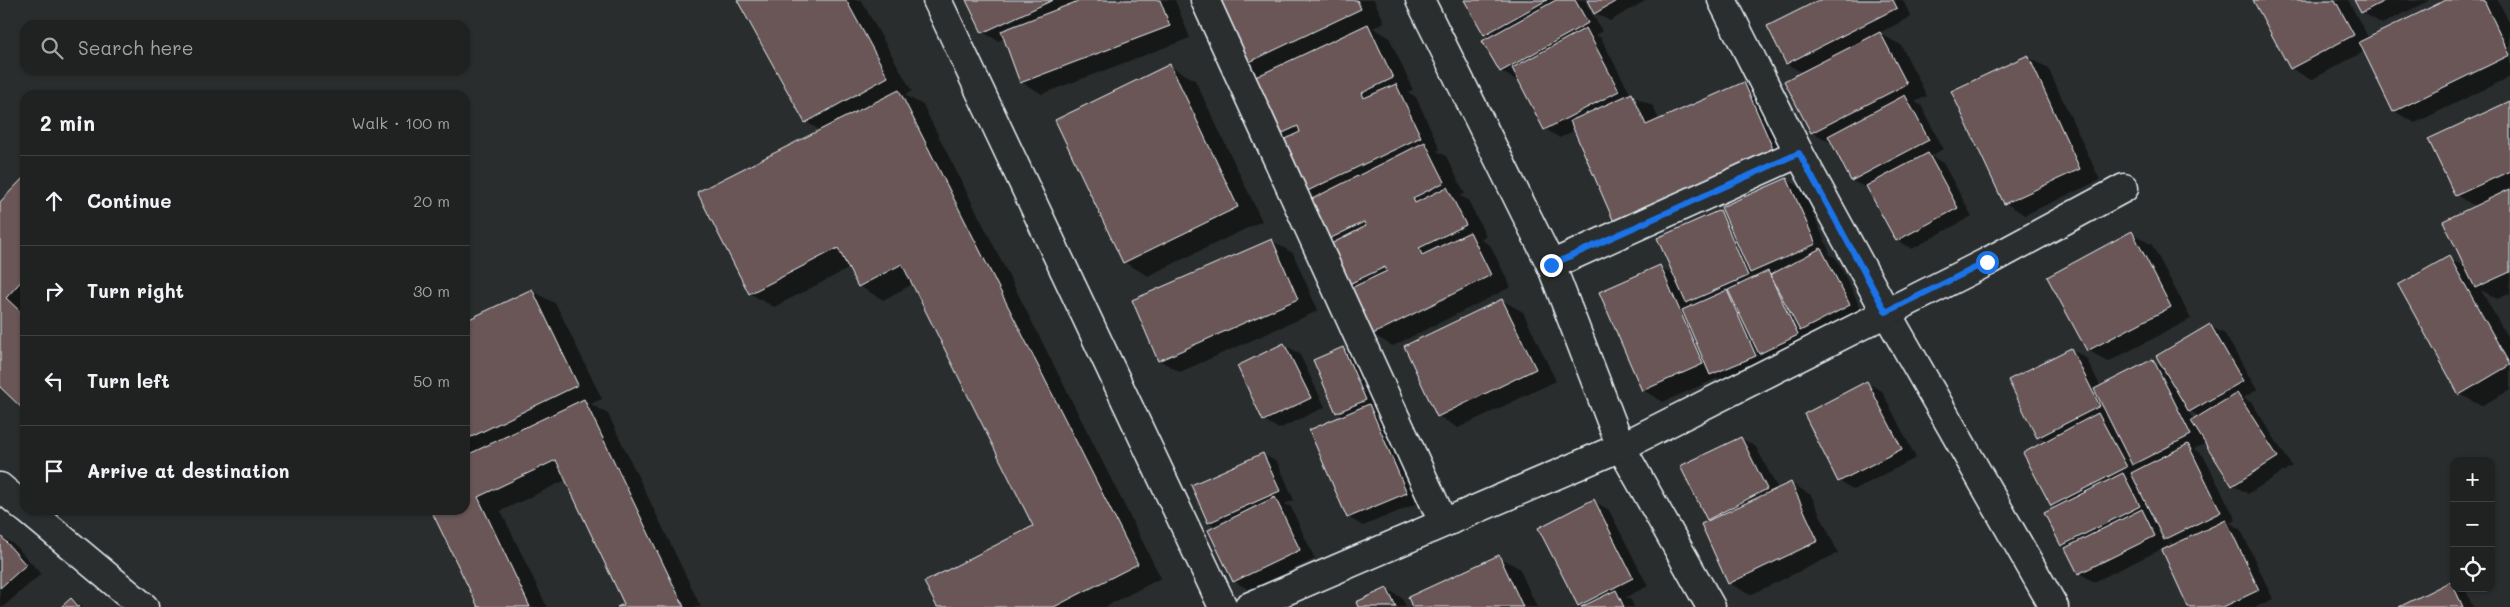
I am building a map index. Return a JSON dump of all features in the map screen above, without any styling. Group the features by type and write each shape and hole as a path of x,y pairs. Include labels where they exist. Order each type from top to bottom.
{"street":[{"path":"937,0 1223,607"},
{"path":"1205,0 1443,522"},
{"path":"1420,0 1551,265 1621,447 1711,607"},
{"path":"1722,0 1799,153 1886,312 2054,607"},
{"path":"1551,265 1799,153"},
{"path":"1248,607 1621,447 1987,262 2124,188"},
{"path":"0,487 20,504"},
{"path":"33,515 144,607"}],"building":[{"path":"737,0 846,0 888,77 805,123"},
{"path":"966,0 1053,0 982,33"},
{"path":"1081,0 1160,0 1170,26 1020,83 1001,31"},
{"path":"1222,0 1357,0 1361,9 1239,67 1210,6"},
{"path":"1464,0 1547,0 1484,35"},
{"path":"1556,0 1575,0 1588,23 1500,72 1482,41"},
{"path":"1587,0 1618,0 1594,14"},
{"path":"1819,0 1893,0 1897,8 1786,64 1767,26"},
{"path":"2253,0 2335,0 2354,35 2290,69"},
{"path":"2354,0 2386,0 2361,13"},
{"path":"2446,0 2484,0 2510,55 2393,112 2359,42"},
{"path":"1368,24 1393,78 1362,93 1364,98 1396,84 1421,137 1301,194 1276,143 1300,132 1298,126 1274,137 1247,81"},
{"path":"1586,28 1619,91 1544,130 1512,68"},
{"path":"1880,32 1907,84 1811,133 1784,81"},
{"path":"2028,55 2080,169 2004,204 1951,91"},
{"path":"1170,64 1238,207 1123,263 1055,120"},
{"path":"1744,82 1774,151 1614,222 1570,121 1632,93 1646,125"},
{"path":"899,90 1138,564 1054,607 937,607 924,582 1033,526 902,264 858,287 838,248 749,294 697,192"},
{"path":"1905,95 1929,140 1851,181 1828,136"},
{"path":"2510,101 2510,171 2455,196 2428,139"},
{"path":"1425,142 1445,182 1413,198 1415,203 1447,187 1466,225 1419,248 1422,255 1470,232 1491,275 1371,335 1349,289 1387,271 1385,267 1347,285 1327,246 1366,226 1364,222 1325,241 1306,202"},
{"path":"1928,153 1958,208 1896,241 1866,186"},
{"path":"1787,178 1816,244 1750,273 1721,207"},
{"path":"20,181 20,283 6,298 20,311 20,406 0,387 0,202"},
{"path":"2510,189 2510,272 2475,288 2443,221"},
{"path":"1720,210 1748,276 1686,303 1657,238"},
{"path":"2132,231 2171,307 2087,351 2047,277"},
{"path":"1272,239 1298,299 1158,361 1132,300"},
{"path":"1821,248 1850,305 1800,331 1770,275"},
{"path":"2449,256 2510,365 2459,395 2398,285"},
{"path":"1660,265 1703,364 1642,391 1599,292"},
{"path":"1768,271 1798,335 1759,354 1728,290"},
{"path":"532,289 578,385 470,438 470,319"},
{"path":"1727,290 1756,356 1710,375 1682,310"},
{"path":"1502,299 1536,369 1437,417 1404,346"},
{"path":"2210,324 2243,381 2189,412 2156,356"},
{"path":"1284,343 1311,398 1263,421 1237,366"},
{"path":"1343,347 1366,400 1336,413 1313,360"},
{"path":"2071,348 2100,406 2037,438 2008,380"},
{"path":"2153,359 2191,435 2132,465 2094,389"},
{"path":"1867,381 1902,449 1838,482 1804,414"},
{"path":"2237,393 2278,457 2232,486 2191,421"},
{"path":"584,399 684,607 617,607 624,604 556,460 478,497 530,607 478,607 433,515 470,515 470,454"},
{"path":"1369,404 1407,493 1347,518 1309,430"},
{"path":"2098,413 2127,467 2051,506 2023,453"},
{"path":"1741,437 1767,489 1707,520 1680,466"},
{"path":"2188,444 2221,512 2164,540 2131,473"},
{"path":"1263,453 1280,491 1208,523 1191,485"},
{"path":"2123,473 2140,506 2061,546 2044,513"},
{"path":"1791,482 1818,541 1728,584 1701,524"},
{"path":"1275,497 1300,550 1233,582 1208,530"},
{"path":"1594,499 1633,578 1578,606 1538,528"},
{"path":"2142,509 2155,536 2078,574 2065,548"},
{"path":"2226,520 2259,590 2223,607 2188,607 2162,550"},
{"path":"0,535 26,565 0,588"},
{"path":"1499,555 1523,607 1412,607 1408,597"},
{"path":"2450,582 2450,592 2456,592 2463,607 2399,607"},
{"path":"1387,588 1396,607 1358,607 1356,602"},
{"path":"1616,590 1624,607 1581,607"},
{"path":"71,598 79,607 61,607"}],"route":[{"path":"1551,265 1799,153 1886,312 1987,262"}]}
